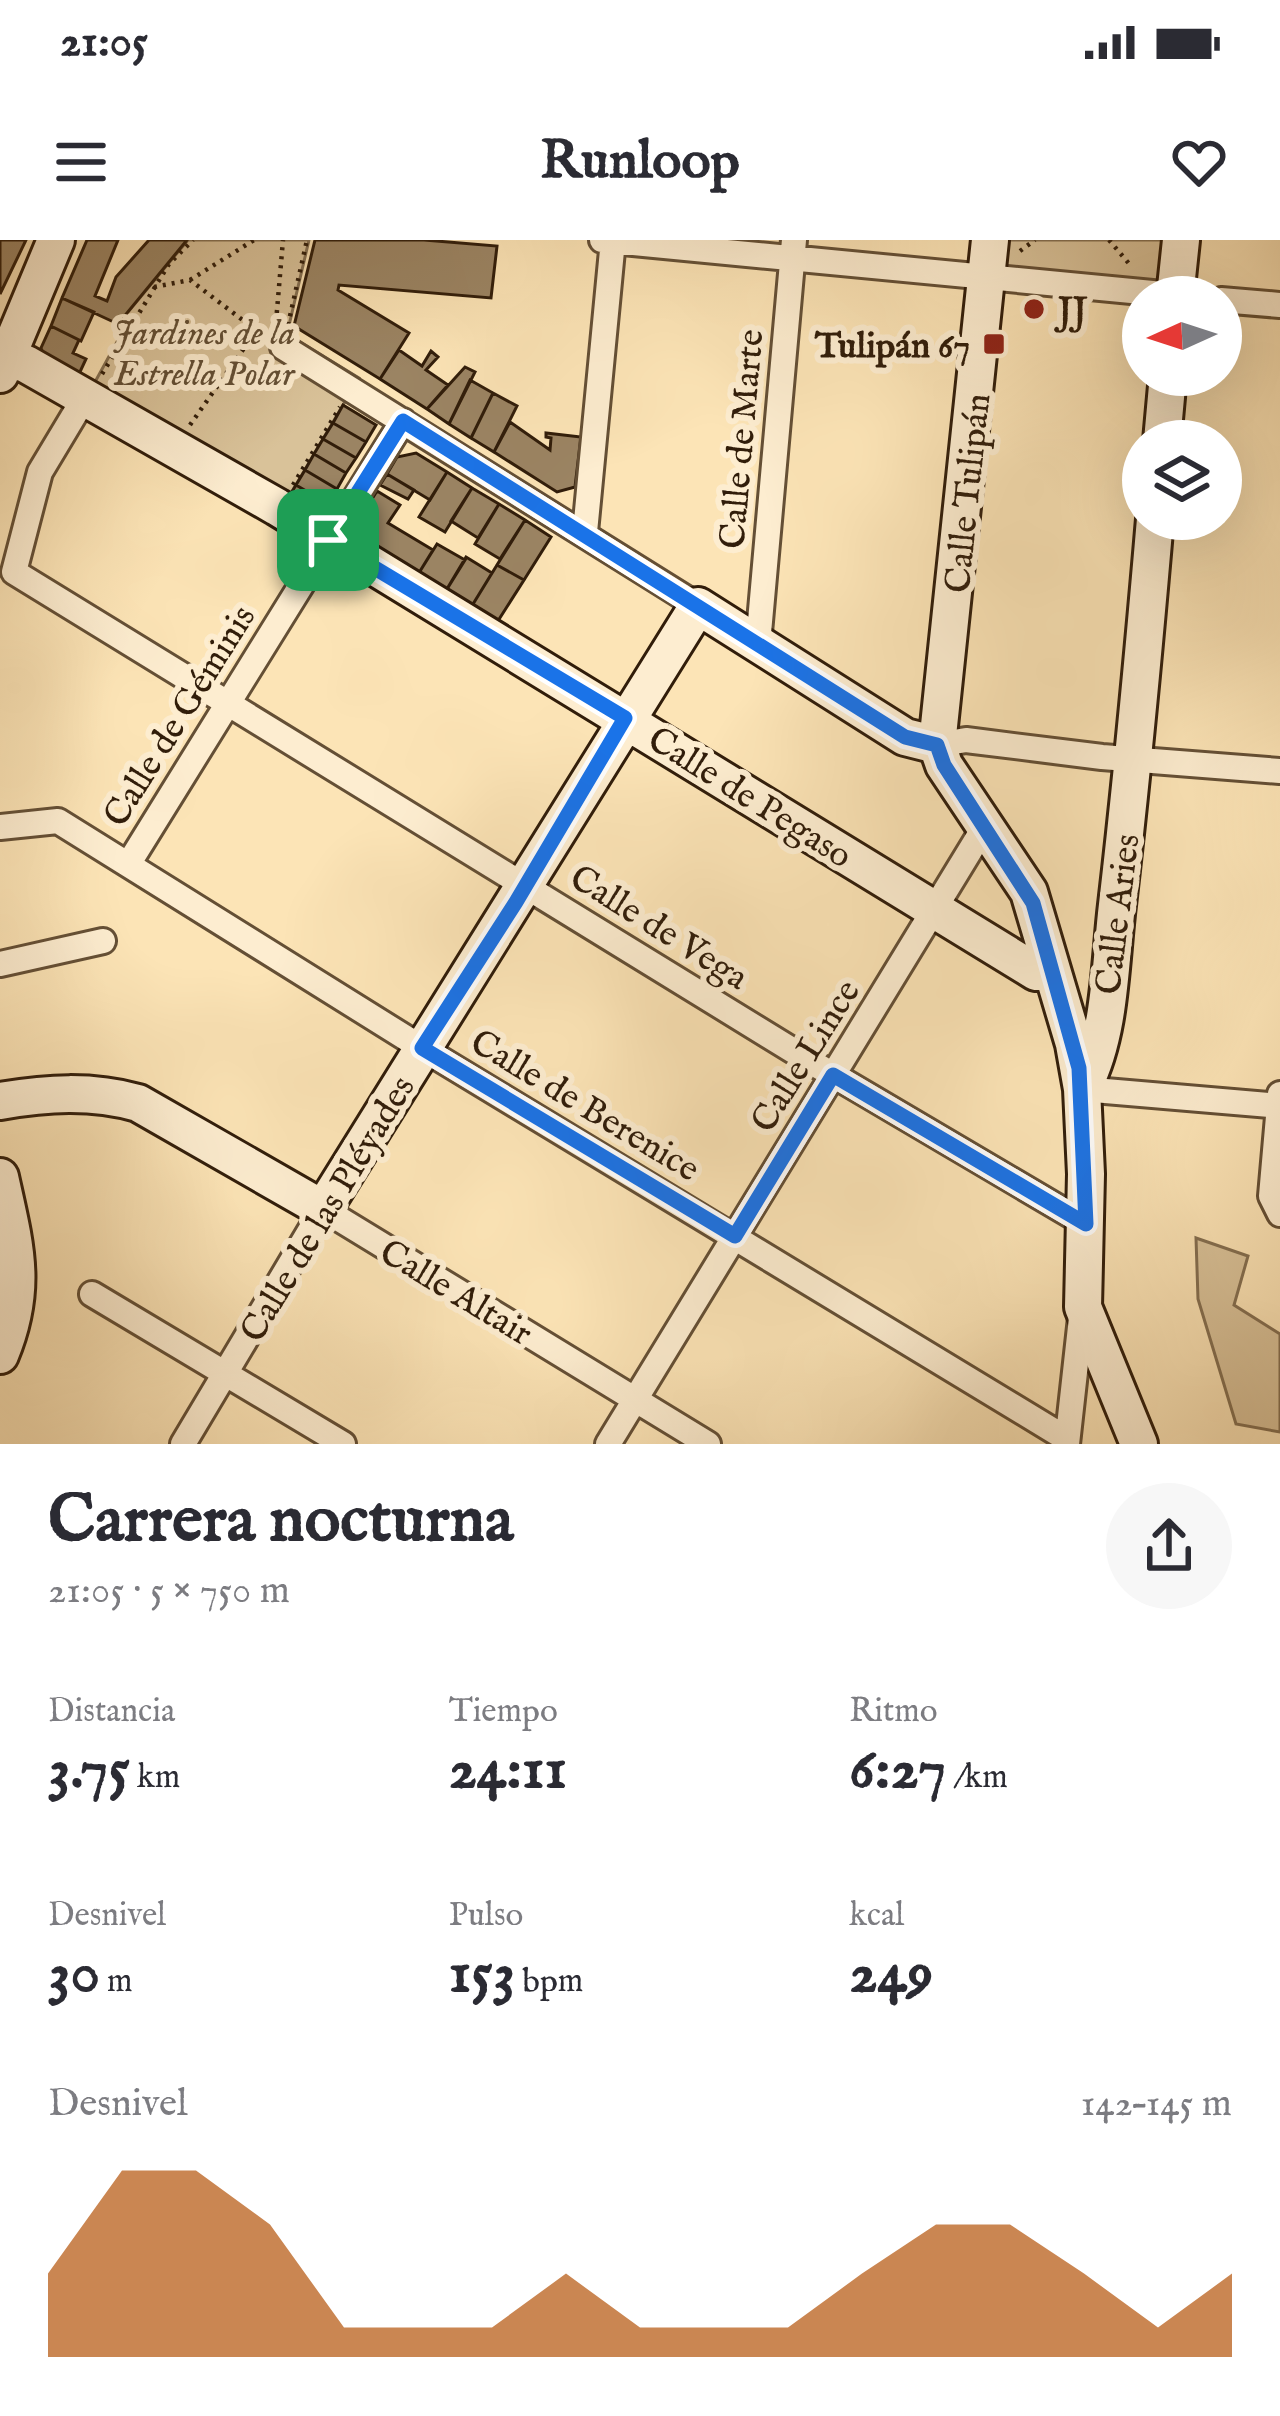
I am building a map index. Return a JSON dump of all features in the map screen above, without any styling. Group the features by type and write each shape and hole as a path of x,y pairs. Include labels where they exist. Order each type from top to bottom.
{"street":[{"path":"3,366 56,240"},
{"path":"602,240 988,258 1122,284"},
{"path":"585,532 613,240"},
{"path":"1181,240 1181,276"},
{"name":"Calle de Marte","path":"758,644 793,249"},
{"name":"Calle Tulipán","path":"937,745 988,258"},
{"path":"1242,302 1280,305"},
{"path":"277,343 905,737 937,745 966,740 1280,771"},
{"name":"Calle de Pegaso","path":"3,366 26,364 85,397 625,718 1046,978"},
{"name":"Calle de Vega","path":"87,398 40,472 14,572 833,1075 1086,1224"},
{"name":"Calle de Géminis","path":"129,863 403,421"},
{"name":"Calle Aries","path":"1067,1441 1083,1307 1082,1089 1093,1067 1087,1041 1134,759 1153,540"},
{"name":"Calle de las Pléyades","path":"183,1444 422,1048 698,606"},
{"path":"937,745 944,765 1029,892 1046,978 1087,1041"},
{"name":"Calle de Berenice","path":"0,827 58,821 1067,1441"},
{"name":"Calle Lince","path":"608,1444 985,826"},
{"path":"0,964 103,941"},
{"path":"1082,1089 1279,1106"},
{"name":"Calle Altair","path":"0,1101 72,1093 138,1102 708,1444"},
{"path":"1276,1209 1280,1093"},
{"path":"0,1177 19,1285 0,1355"},
{"path":"92,1294 343,1444"},
{"name":"Calle Aries","path":"1083,1307 1139,1444"}],"path":[{"path":"87,398 154,287 193,240"},
{"path":"154,287 190,280 254,240"},
{"path":"277,343 283,240"},
{"path":"277,343 307,240"},
{"path":"190,280 277,343"},
{"path":"180,439 256,332"},
{"path":"284,500 352,388"}],"green space":[{"name":"Jardines de la Estrella Polar","path":"188,240 309,240 287,334 359,378 287,500 95,382 124,329 118,324"},
{"path":"990,240 1181,240 1177,276 1122,276 1122,290 986,277"},
{"path":"1196,1238 1248,1256 1234,1305 1280,1334 1280,1432 1236,1424 1198,1299"}],"building":[{"path":"0,240 26,240 0,294"},
{"path":"87,240 118,240 95,296 107,301 116,277 149,240 187,240 118,324 62,298"},
{"path":"315,240 497,246 491,298 339,285 338,290 409,333 380,379 294,326"},
{"path":"62,298 94,312 81,341 51,326"},
{"path":"51,326 79,340 73,353 86,359 79,374 45,359 41,348"},
{"path":"399,350 422,366 431,351 438,357 426,370 448,385 427,409 380,379"},
{"path":"465,367 475,372 449,424 427,409"},
{"path":"470,380 493,393 471,438 449,424"},
{"path":"493,393 517,406 494,452 471,438"},
{"path":"343,405 376,425 366,442 333,423"},
{"path":"510,422 550,450 551,438 546,433 581,437 575,487 557,492 494,452"},
{"path":"333,423 366,442 356,458 323,439"},
{"path":"323,439 356,458 346,473 314,454"},
{"path":"416,453 447,472 430,500 387,474 397,457"},
{"path":"314,454 346,473 337,489 305,470"},
{"path":"305,470 337,489 328,504 296,485"},
{"path":"447,472 472,488 445,532 419,517"},
{"path":"387,474 414,490 408,499 380,485"},
{"path":"296,485 328,504 318,519 287,500"},
{"path":"472,488 499,504 478,538 451,521"},
{"path":"377,491 400,505 388,523 433,550 417,576 360,541 357,523"},
{"path":"499,504 525,520 500,559 475,544"},
{"path":"525,520 551,537 524,580 497,565"},
{"path":"437,544 465,560 444,594 417,576"},
{"path":"466,557 492,573 470,609 444,594"},
{"path":"497,565 524,580 496,624 470,609"}],"place":[{"name":"JJ","path":"1034,309"},
{"name":"Tulipán 67","path":"994,344"}],"route":[{"path":"403,421 905,737 937,745 944,765 1033,903 1079,1068 1086,1224 833,1075 735,1236 422,1048 625,718 328,540 403,421"}]}
